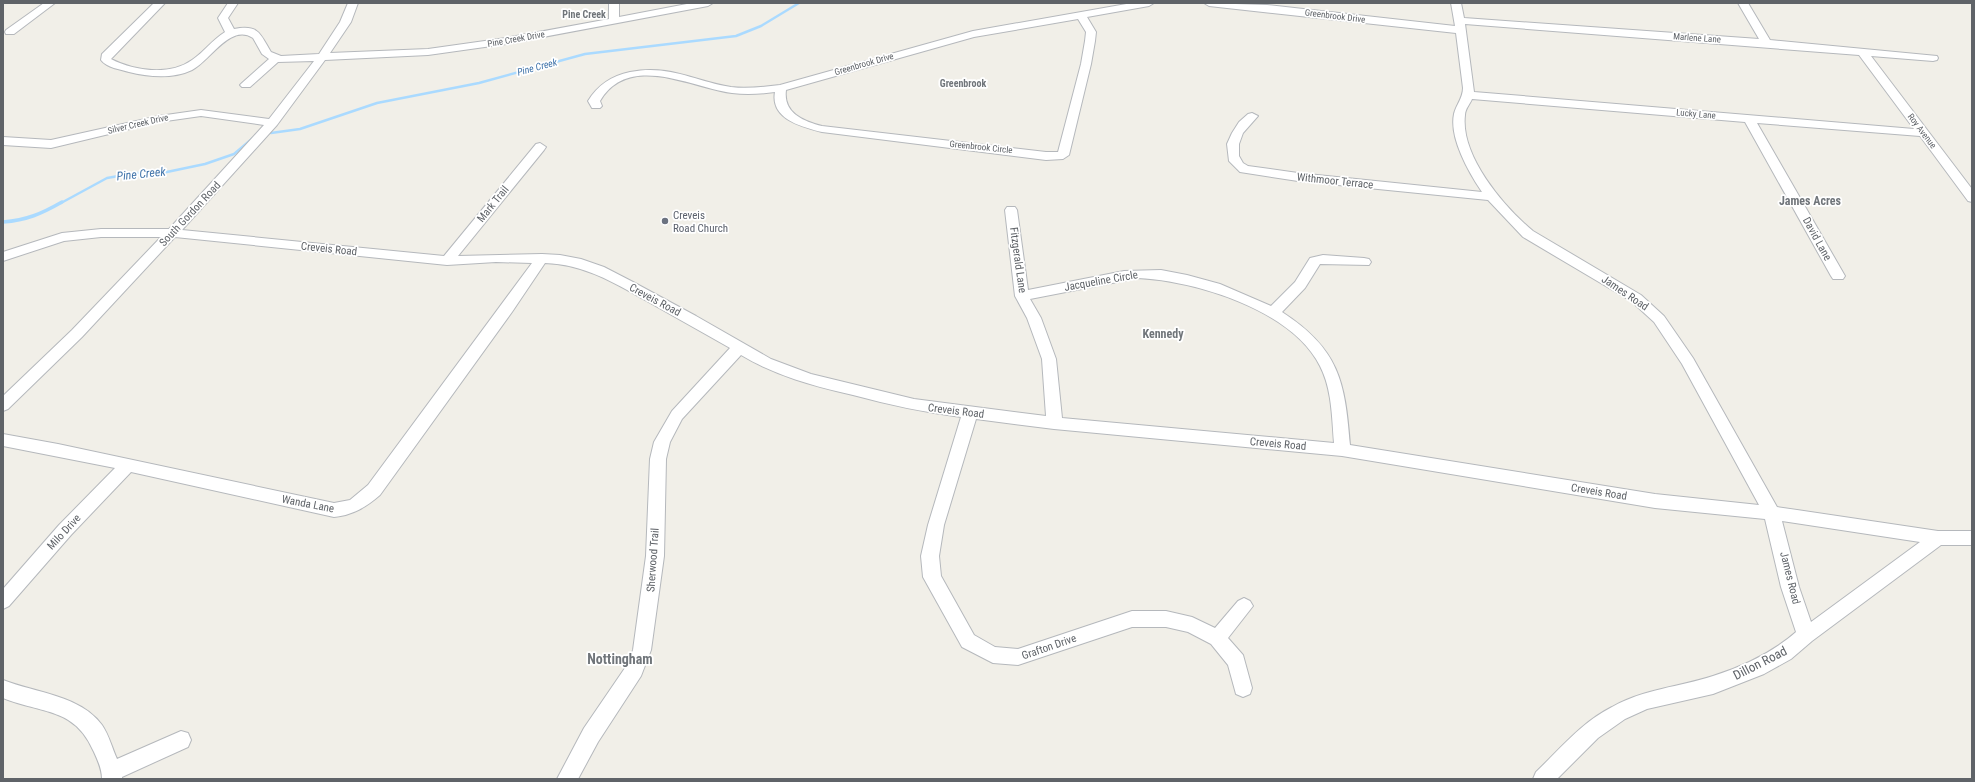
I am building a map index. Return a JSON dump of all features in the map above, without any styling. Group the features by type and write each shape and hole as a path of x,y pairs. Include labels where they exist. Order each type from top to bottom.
{"street":[{"path":"10,32 50,3"},
{"path":"160,3 129,36 111,50 106,56 106,60 111,64 146,72 173,72 196,63 230,32 247,31 254,33 265,52 276,58 246,85"},
{"path":"230,32 223,18 233,3"},
{"name":"South Gordon Road","path":"3,405 54,358 173,233 273,123 322,58 353,3"},
{"path":"614,3 614,21"},
{"name":"Pine Creek Drive","path":"276,58 322,58 428,52 506,41 708,3"},
{"name":"Greenbrook Drive","path":"596,106 594,101 606,86 624,76 642,72 673,74 732,90 746,91 781,88 973,34 1081,16 1125,6 1149,3"},
{"name":"Greenbrook Drive","path":"1208,3 1460,25"},
{"path":"1456,3 1468,95"},
{"path":"1743,3 1766,44"},
{"name":"Greenbrook Circle","path":"781,88 779,98 782,110 798,121 822,129 998,148 1046,156 1063,155 1086,64 1090,41 1088,25 1081,16"},
{"name":"Marlene Lane","path":"1460,25 1766,44 1933,58"},
{"name":"Roy Avenue","path":"1863,52 1972,198"},
{"name":"Lucky Lane","path":"1468,95 1923,133"},
{"name":"James Road","path":"1468,95 1461,108 1459,116 1459,124 1467,154 1491,197 1505,215 1528,234 1636,298 1659,319 1688,362 1772,513 1790,587 1806,635"},
{"name":"Silver Creek Drive","path":"3,141 51,144 159,119 201,113 273,123"},
{"name":"Withmoor Terrace","path":"1252,116 1236,135 1232,150 1234,161 1237,165 1244,169 1298,177 1491,197"},
{"name":"David Lane","path":"1749,118 1838,276"},
{"name":"Mark Trail","path":"447,261 540,147"},
{"name":"Fitzgerald Lane","path":"1011,210 1022,296 1034,318 1049,359 1053,392 1054,423"},
{"name":"Creveis Road","path":"3,257 62,237 101,234 173,233 447,261 496,258 542,258 576,262 599,270 691,319 766,363 808,379 914,405 1054,423 1342,450 1654,501 1772,513 1938,538"},
{"name":"Wanda Lane","path":"3,440 58,450 334,510 348,509 362,501 374,490 507,309 542,258"},
{"path":"1274,312 1300,285 1314,261 1323,259 1364,262"},
{"name":"Jacqueline Circle","path":"1022,296 1137,274 1162,274 1197,281 1235,294 1274,312 1298,329 1327,363 1340,406 1342,450"},
{"name":"Sherwood Trail","path":"567,779 591,735 634,670 642,650 646,630 655,556 658,459 662,442 677,415 739,348"},
{"name":"Grafton Drive","path":"970,412 936,525 930,556 932,577 968,641 993,655 1018,657 1132,618 1166,619 1192,625 1217,638 1236,660 1243,688"},
{"name":"Milo Drive","path":"3,601 65,530 128,465"},
{"path":"1938,538 1969,542"},
{"name":"Dillon Road","path":"1543,779 1580,742 1618,712 1645,702 1713,685 1757,668 1785,653 1806,635 1875,586 1938,538"},
{"path":"1217,638 1244,606"},
{"path":"3,689 14,695 52,703 81,716 96,733 113,775 181,740"}],"waterway":[{"name":"Pine Creek","path":"271,133 300,129 377,103 479,83 585,54 736,36 761,26 799,3"},
{"name":"Pine Creek","path":"61,203 107,178 136,173 162,173 205,164 234,154 253,138"},
{"name":"Pine Creek","path":"3,222 34,216 62,202"}],"place":[{"name":"Creveis Road Church","path":"665,221"}],"district":[{"name":"Pine Creek","path":"584,14"},
{"name":"Greenbrook","path":"963,83"},
{"name":"James Acres","path":"1810,201"},
{"name":"Kennedy","path":"1163,334"},
{"name":"Nottingham","path":"620,659"}]}
